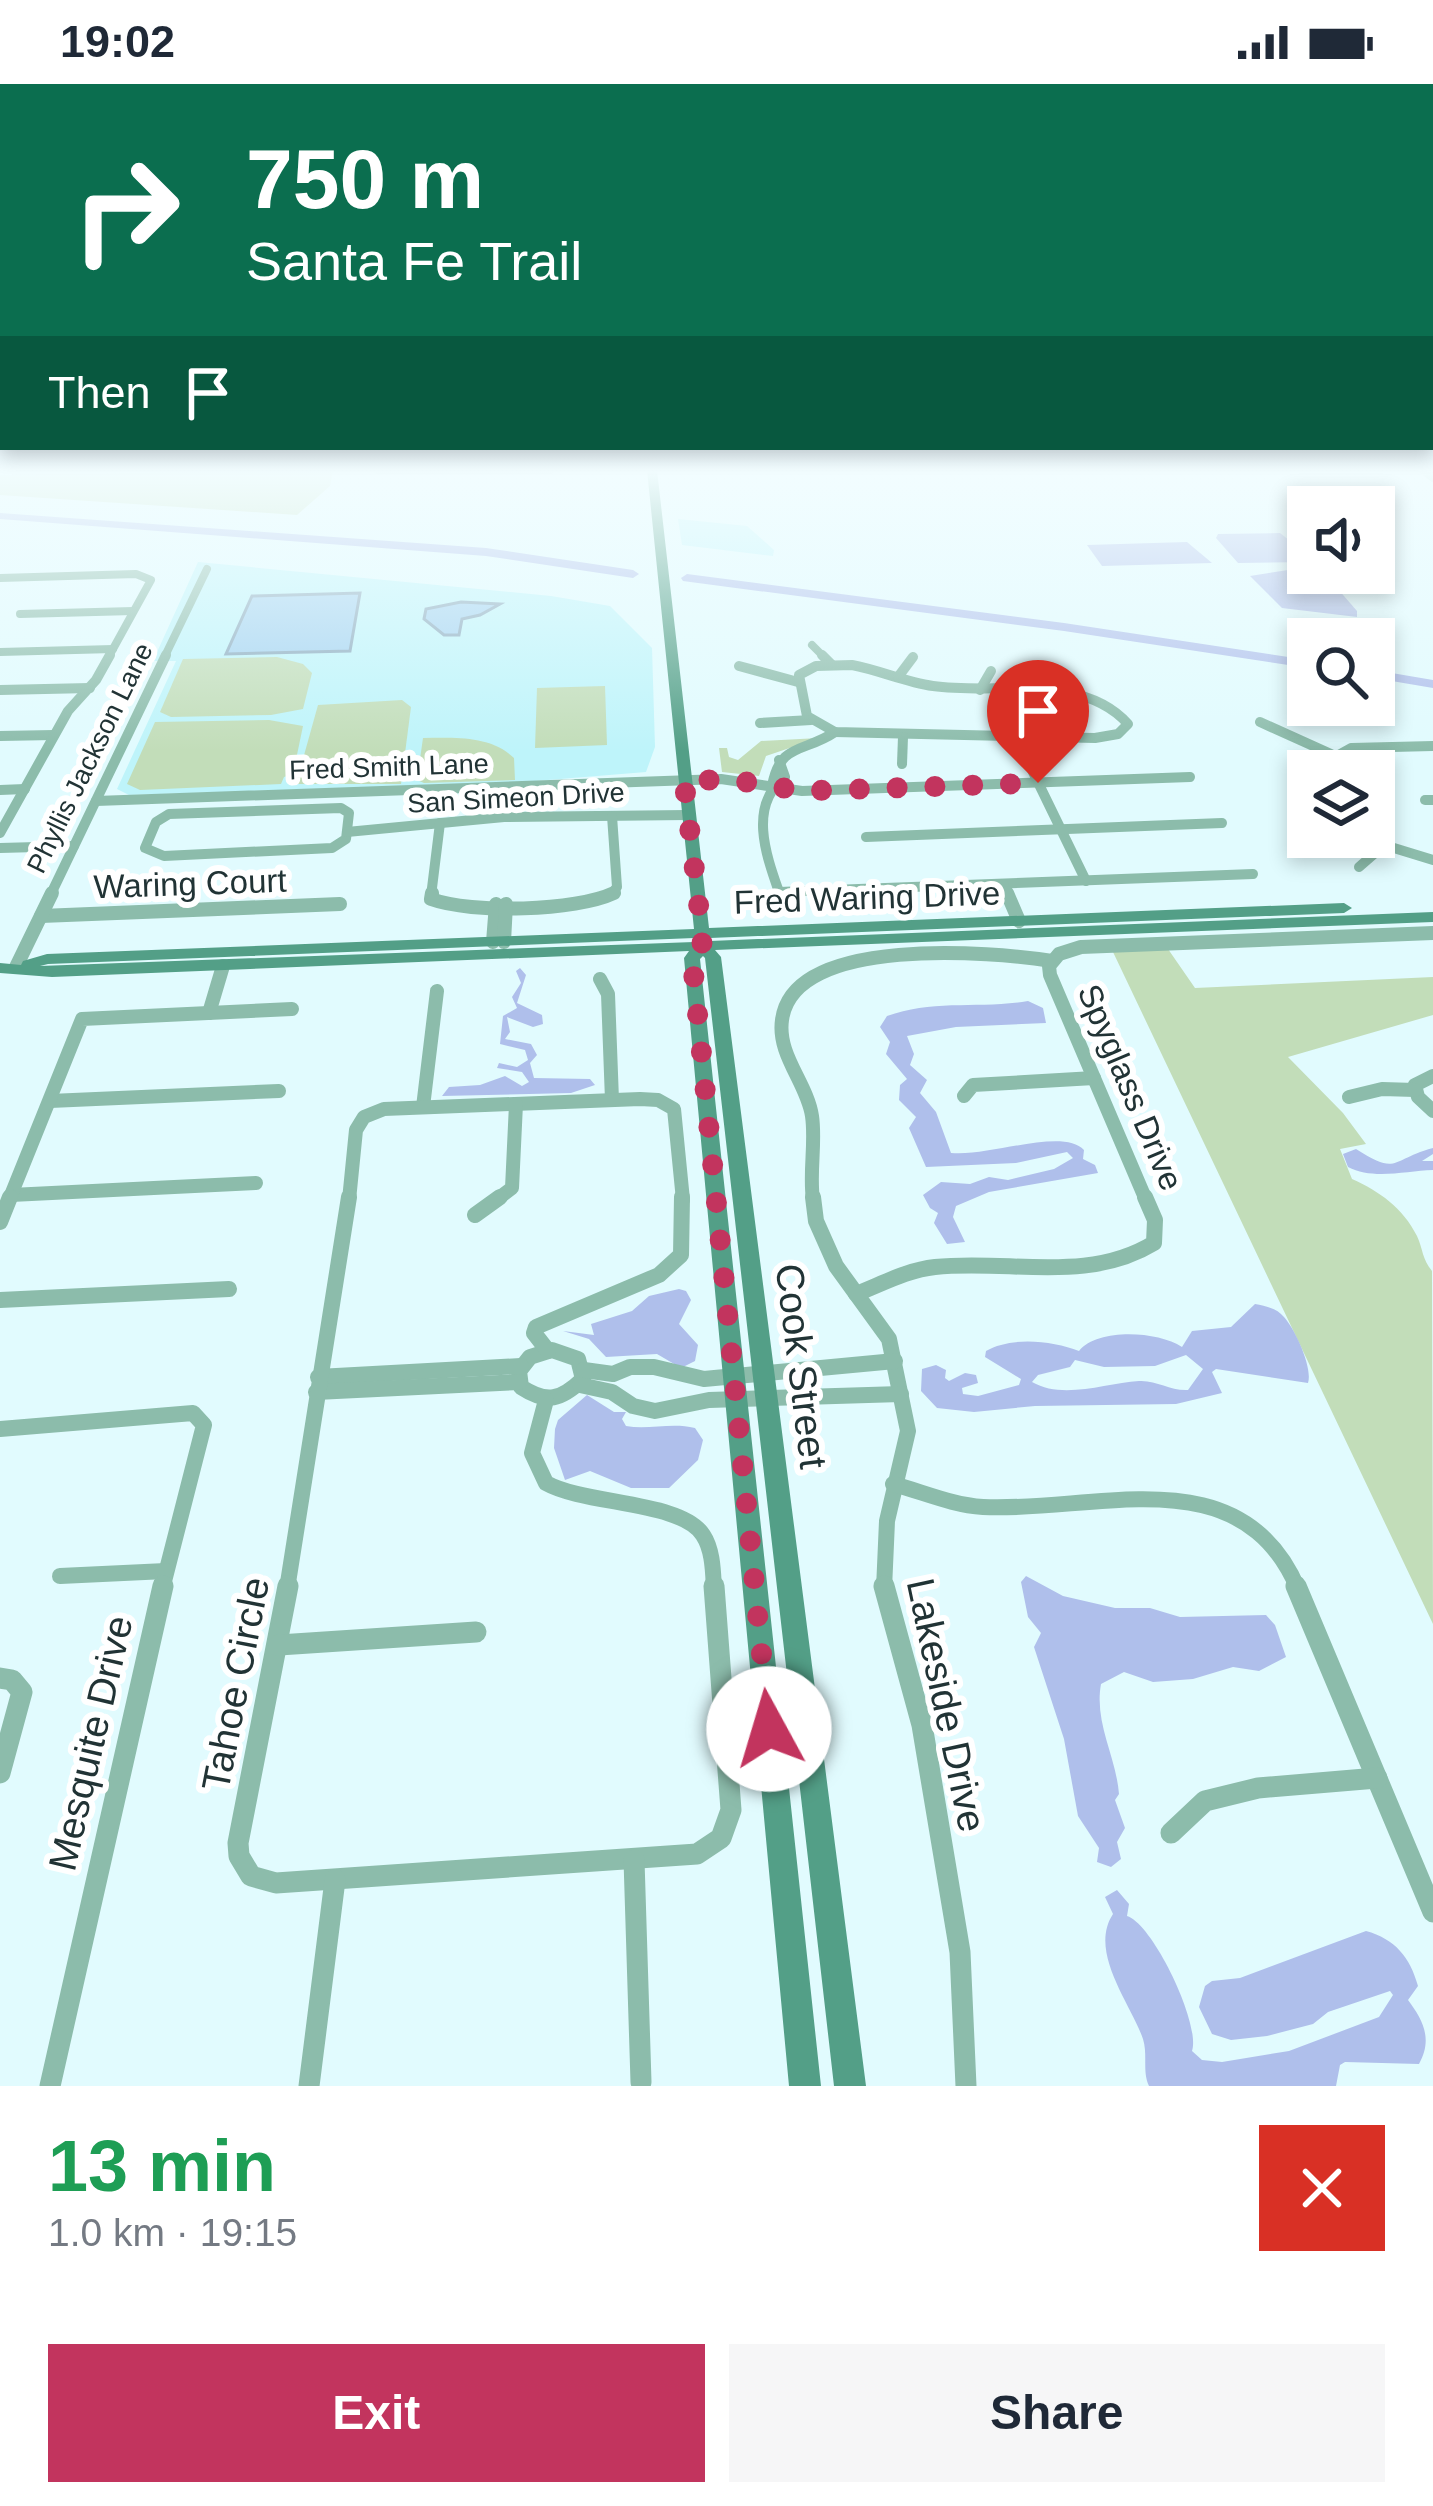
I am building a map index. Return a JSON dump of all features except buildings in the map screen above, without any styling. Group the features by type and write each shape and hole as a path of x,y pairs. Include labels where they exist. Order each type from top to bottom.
{"main road":[{"name":"Cook Street","path":"662,563 702,941 713,957 850,2086"},
{"name":"Fred Waring Drive","path":"8,968 52,972 223,966 1019,921 1433,905"},
{"name":"Fred Waring Drive","path":"8,968 47,959 367,946 855,941 1433,917"},
{"path":"855,941 921,931 1012,927 1019,921"},
{"name":"Cook Street","path":"702,941 692,958 805,2086"},
{"path":"394,958 495,947 499,942"},
{"path":"223,966 230,958 346,953 367,946"}],"street":[{"name":"Phyllis Jackson Lane","path":"8,968 41,916 207,569"},
{"path":"0,578 150,577 113,649 90,688 68,711 0,833"},
{"path":"20,614 133,611"},
{"path":"812,645 832,664"},
{"path":"0,652 113,649"},
{"path":"898,677 913,657"},
{"path":"798,682 804,670 832,664 868,667 931,686 1023,690 1100,700 1120,711 1128,724 1118,734 1095,738 838,733"},
{"path":"739,666 798,682 816,716"},
{"path":"980,690 991,671"},
{"path":"68,711 64,707 76,688"},
{"path":"0,690 90,688"},
{"path":"760,723 816,716 843,728 821,742 785,752 783,767 761,810 778,892 1253,874"},
{"path":"1260,722 1322,750"},
{"path":"1014,734 1086,880"},
{"path":"0,736 54,735"},
{"path":"902,764 903,737"},
{"path":"1349,750 1372,745 1433,746"},
{"name":"Fred Smith Lane","path":"96,802 684,780 802,791 1190,777"},
{"path":"0,790 25,789"},
{"name":"San Simeon Drive","path":"340,808 349,813 346,832 342,844 323,850 164,856 145,848 156,822 179,813 340,808"},
{"name":"San Simeon Drive","path":"346,832 504,817 687,815"},
{"path":"440,823 431,899 445,905 501,904 612,895 616,887 612,816"},
{"path":"866,837 1222,823"},
{"path":"0,848 74,846"},
{"path":"1395,850 1433,860"},
{"path":"1359,867 1369,858"},
{"path":"1004,884 1019,921"},
{"name":"Waring Court","path":"41,916 340,904"},
{"path":"499,942 501,904"},
{"name":"Spyglass Drive","path":"856,1294 921,1270 1094,1264 1136,1258 1154,1244 1155,1220 1049,975 1059,953 1081,947 1433,933"},
{"name":"Lakeside Drive","path":"966,2086 960,1952 926,1748 884,1597 892,1484 908,1431 884,1328 836,1265 816,1221 811,1186 812,1114 788,1060 781,1022 787,1003 814,976 852,959 990,951 1052,961"},
{"path":"209,1013 223,966"},
{"path":"600,979 608,994 612,1100"},
{"path":"423,1107 437,991"},
{"path":"0,1222 82,1019 292,1010"},
{"path":"1415,1090 1418,1081 1433,1076"},
{"path":"964,1096 973,1084 1094,1078"},
{"path":"1349,1097 1382,1089 1415,1090 1433,1111"},
{"path":"50,1101 279,1091"},
{"name":"Tahoe Circle","path":"546,1400 532,1453 546,1483 591,1503 690,1522 698,1527 709,1549 731,1810 721,1838 697,1854 634,1860 334,1880 251,1876 239,1856 280,1645 317,1384 346,1229 357,1124 376,1111 612,1100 658,1100 676,1113 685,1226 681,1256 659,1275 536,1327 534,1333 548,1351"},
{"path":"475,1215 512,1188 516,1104"},
{"path":"11,1195 256,1184"},
{"path":"0,1300 229,1289"},
{"path":"317,1384 520,1374 548,1351 572,1354 582,1378 633,1406 655,1411 735,1388 901,1394"},
{"path":"765,1386 895,1360"},
{"path":"520,1374 528,1394 546,1400 568,1396 582,1378 630,1367 654,1367 735,1388"},
{"name":"Mesquite Drive","path":"0,1429 193,1412 202,1417 204,1425 166,1570 50,2086"},
{"path":"892,1484 982,1507 1179,1497 1212,1506 1245,1523 1271,1545 1290,1571 1433,1912"},
{"path":"60,1576 166,1570"},
{"path":"280,1645 476,1632"},
{"path":"0,1678 12,1680 22,1692 0,1773"},
{"path":"1171,1833 1205,1801 1258,1788 1377,1778"},
{"path":"634,1860 641,2082"},
{"path":"309,2086 334,1880"}],"shaded area":[{"path":"197,563 551,596 610,606 652,648 655,747 646,772 511,783 129,795 117,789 176,661 153,661"},
{"path":"1100,563 1196,563 1102,566"},
{"path":"1287,570 1287,594 1342,594 1357,617 1282,608 1250,576"},
{"path":"520,968 526,975 517,1003 542,1015 543,1024 533,1027 507,1017 510,1032 505,1039 531,1044 537,1055 530,1063 534,1078 590,1079 595,1085 571,1093 442,1096 449,1087 480,1085 505,1076 522,1086 529,1082 522,1072 497,1068 499,1063 517,1067 528,1060 525,1050 500,1044 503,1016 517,1008 512,997 521,983 516,971"},
{"path":"1028,1001 1043,1008 1046,1023 956,1027 907,1036 914,1054 910,1065 927,1080 920,1093 936,1112 951,1153 1060,1141 1084,1150 1083,1159 1095,1165 1098,1173 989,1192 956,1206 953,1217 965,1242 947,1244 934,1223 938,1213 923,1195 941,1182 1008,1180 1054,1169 1073,1158 1067,1152 1016,1163 926,1167 909,1128 916,1117 899,1100 900,1085 907,1079 886,1054 890,1042 880,1027 887,1016 904,1011"},
{"path":"1433,1148 1433,1154 1422,1161 1433,1161 1433,1170 1389,1174 1357,1171 1348,1167 1343,1154 1356,1149 1388,1164"},
{"path":"679,1289 691,1300 679,1324 698,1345 695,1361 681,1368 657,1354 606,1357 589,1339 563,1331 594,1335 591,1324 632,1311 649,1296"},
{"path":"1255,1304 1278,1311 1302,1349 1308,1383 1216,1369 1212,1372 1222,1393 1176,1404 974,1412 937,1408 921,1391 922,1369 936,1365 946,1370 949,1381 965,1373 976,1375 978,1383 962,1388 963,1394 978,1396 1019,1385 1021,1379 985,1357 986,1351 1008,1343 1045,1343 1079,1351 1100,1338 1128,1334 1182,1347 1192,1331 1231,1327","holes":["1186,1355 1203,1369 1188,1390 1146,1381 1071,1390 1032,1382 1038,1375 1070,1367 1075,1360 1104,1367 1155,1366"]},
{"path":"587,1395 614,1412 626,1412 622,1419 626,1426 695,1428 703,1440 698,1460 669,1488 631,1488 590,1471 565,1480 554,1448 555,1429 558,1420"},
{"path":"1026,1576 1063,1596 1115,1608 1150,1608 1180,1617 1266,1615 1275,1625 1286,1657 1259,1671 1233,1667 1193,1679 1153,1682 1124,1672 1101,1684 1100,1712 1117,1780 1115,1800 1125,1828 1117,1842 1121,1859 1111,1867 1097,1862 1099,1848 1078,1816 1064,1739 1034,1647 1041,1633 1028,1617 1021,1582"},
{"path":"1117,1890 1129,1904 1127,1916 1149,1937 1173,1976 1189,2020 1192,2051 1202,2060 1222,2062 1289,2051 1379,2017 1393,1995 1390,1991 1328,2012 1313,2024 1231,2040 1212,2034 1199,2007 1205,1986 1212,1981 1240,1978 1366,1931 1393,1944 1415,1976 1418,1986 1408,2000 1426,2038 1419,2064 1345,2062 1340,2065 1336,2086 1149,2086 1143,2039 1114,1978 1105,1945 1113,1914 1105,1897"}],"green space":[{"path":"277,657 303,664 312,673 303,709 271,715 171,717 160,712 183,659"},
{"path":"605,686 607,745 535,748 537,688"},
{"path":"402,700 411,707 401,784 296,784 318,705"},
{"path":"269,720 303,726 293,774 281,784 140,790 127,784 155,722"},
{"path":"423,738 471,739 494,745 514,758 515,780 417,780"},
{"path":"819,738 766,756 759,776 722,772 719,748 727,748 729,757 738,760 761,741"},
{"path":"1168,949 1195,988 1433,977 1433,1015 1288,1057 1366,1144 1340,1149 1352,1179 1381,1195 1405,1217 1432,1271 1433,1624 1113,952"}],"waterway":[{"path":"562,563 633,574"},
{"path":"687,578 1287,661"},
{"path":"1395,678 1433,684"}],"route":[{"path":"769,1729 692,958 702,947 702,934 684,780 734,780 802,791 1038,783"}]}
